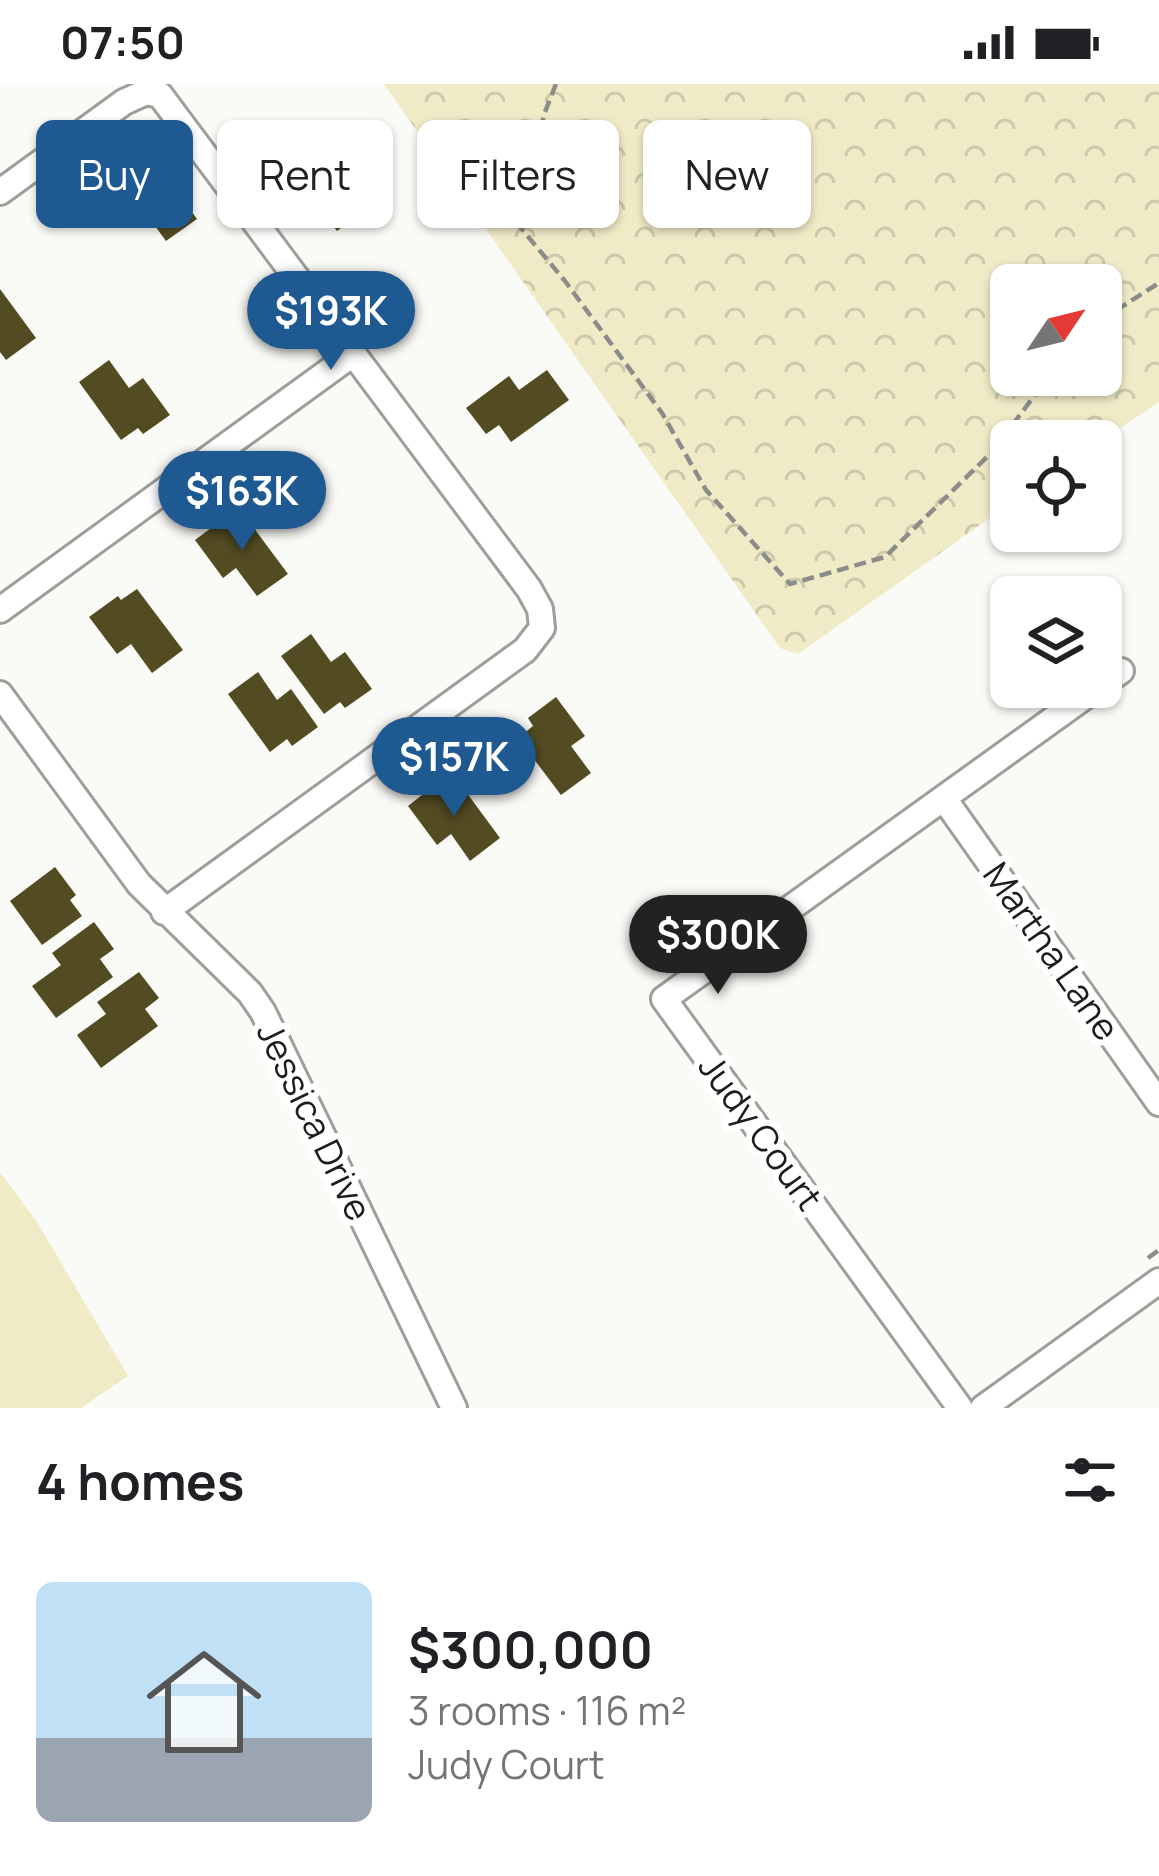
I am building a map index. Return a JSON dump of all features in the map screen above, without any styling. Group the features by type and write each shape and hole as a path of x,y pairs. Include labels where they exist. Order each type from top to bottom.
{"street":[{"path":"0,192 124,102 146,92 160,95 530,589 540,609 542,628 525,650 164,912"},
{"path":"0,610 354,353"},
{"name":"Jessica Drive","path":"0,694 139,884 250,993 263,1012 454,1408"},
{"name":"Judy Court","path":"960,1408 664,999 1070,708"},
{"name":"Martha Lane","path":"945,800 1159,1103"},
{"path":"982,1408 1159,1281"}],"path":[{"path":"556,84 516,222 566,281 662,412 706,490 790,584 885,557 992,452 1034,396"},
{"path":"1122,307 1159,283"}],"green space":[{"path":"384,84 1159,84 1159,402 1122,427 1122,420 990,420 990,518 798,654 780,648 485,228 619,228 619,120 417,120 417,131"},
{"path":"0,1172 37,1222 128,1376 81,1408 0,1408"}],"building":[{"path":"156,228 184,228 166,241"},
{"path":"0,289 36,338 6,360 0,352"},
{"path":"109,360 129,388 143,378 170,415 143,434 138,428 121,440 79,382"},
{"path":"547,370 569,400 511,442 499,425 486,434 466,408 509,376 519,390"},
{"path":"242,512 288,574 257,596 236,568 223,578 195,540 223,519 227,523"},
{"path":"137,589 183,650 152,673 131,644 117,654 89,617"},
{"path":"311,634 331,662 345,652 372,689 345,708 340,702 324,714 281,656"},
{"path":"258,672 277,700 291,689 318,727 292,746 287,739 270,752 228,694"},
{"path":"556,697 585,736 571,746 591,773 561,795 518,738 533,726 528,718"},
{"path":"458,781 500,838 470,861 451,834 437,845 408,806 436,784 442,792"},
{"path":"55,867 76,895 70,900 82,916 42,945 10,901"},
{"path":"94,922 114,949 100,959 113,977 56,1018 32,986 61,965 52,953"},
{"path":"139,972 159,998 145,1009 158,1026 101,1068 77,1035 106,1014 97,1002"}]}
